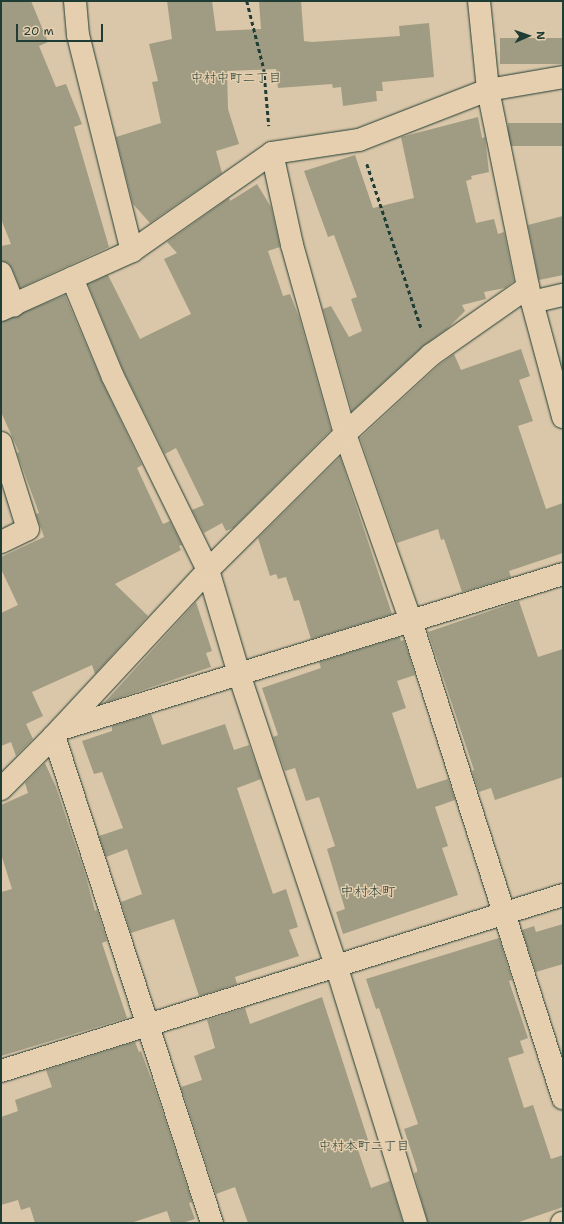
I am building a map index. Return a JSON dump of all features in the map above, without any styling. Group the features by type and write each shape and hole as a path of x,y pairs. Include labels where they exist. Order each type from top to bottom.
{"street":[{"path":"75,1 78,35 132,251"},
{"path":"479,1 488,90 530,295 563,417"},
{"path":"1,273 8,308 132,251 272,153 359,140 488,90 563,77"},
{"path":"272,153 292,245 345,434 411,621 503,914 563,1098"},
{"path":"72,278 113,377 208,570 239,674 336,965 416,1223"},
{"path":"2,786 57,733 208,570 345,434 431,355 530,295 563,295"},
{"path":"1,443 28,529 1,542"},
{"path":"57,733 239,674 563,574"},
{"path":"57,733 146,1026 212,1223"},
{"path":"1,1071 563,895"}],"path":[{"path":"247,1 264,69 272,153"},
{"path":"359,140 431,355"}],"building":[{"path":"1,1 31,1 48,42 39,46 56,87 66,84 82,124 74,127 109,247 20,288 12,268 8,263 1,261 1,246 11,244 1,219"},
{"path":"167,1 212,1 216,31 261,29 259,1 301,1 304,41 312,42 400,36 399,26 429,23 434,77 382,82 383,91 376,91 377,101 343,106 341,87 333,88 332,84 278,88 276,69 227,71 228,109 239,144 216,151 222,173 150,223 133,204 116,137 161,123 152,82 158,81 149,44 172,39"},
{"path":"500,38 563,38 563,64 500,64"},
{"path":"478,117 482,138 485,137 489,172 471,176 472,179 466,181 476,223 494,219 498,234 504,232 514,281 505,288 484,292 486,299 462,305 465,311 447,329 423,346 352,411 323,309 331,306 349,337 362,331 351,299 357,297 334,235 328,237 304,171 355,155 373,208 414,198 401,137"},
{"path":"508,123 563,123 563,146 508,146"},
{"path":"257,184 271,207 280,247 268,251 283,296 290,294 299,317 331,430 233,528 226,531 222,523 204,533 192,510 204,505 176,448 165,454 124,372 88,284 108,275 140,339 191,314 164,259 177,253 167,242 229,198 230,201"},
{"path":"563,216 563,275 539,280 528,225"},
{"path":"65,295 102,382 142,465 137,468 163,524 170,521 182,545 179,546 181,550 115,584 148,616 95,674 92,665 32,692 43,716 26,724 33,739 16,756 11,742 1,746 1,613 18,605 1,569 1,557 44,537 36,514 39,513 17,453 19,452 1,412 1,322"},
{"path":"521,349 530,376 519,380 533,421 518,426 546,509 563,503 563,553 509,571 511,577 462,592 444,539 441,540 438,529 397,543 360,438 439,365 454,354 461,370"},
{"path":"340,457 392,614 311,639 299,600 294,601 286,577 278,579 276,574 270,576 258,538"},
{"path":"519,601 538,657 563,649 563,777 495,800 491,788 479,792 472,771 474,770 428,632"},
{"path":"196,602 212,651 206,653 211,667 104,703"},
{"path":"400,637 401,641 404,640 415,675 397,681 406,708 392,713 417,789 448,779 455,800 435,807 448,846 442,848 458,895 343,934 336,912 345,909 327,849 335,846 319,797 306,801 295,768 285,771 273,737 278,735 262,688 321,668 319,662"},
{"path":"151,714 162,745 225,724 234,750 249,745 261,779 237,788 273,894 286,889 298,927 289,930 299,956 235,977 237,984 199,996 174,919 131,933 121,902 142,894 127,849 106,857 99,836 123,828 102,772 94,774 82,741 112,731 112,726"},
{"path":"45,763 56,787 86,877 95,911 97,910 107,941 102,943 127,1018 1,1056 1,892 12,889 1,854 1,805 28,793 25,783"},
{"path":"563,924 563,964 536,972 522,930 534,926 536,932"},
{"path":"499,938 512,980 509,981 528,1038 520,1041 524,1053 508,1058 524,1108 533,1105 551,1159 563,1155 563,1207 516,1223 428,1223 414,1173 417,1172 417,1169 404,1129 418,1124 379,1008 376,1009 366,979"},
{"path":"322,997 368,1140 356,1144 371,1188 390,1181 403,1223 248,1223 235,1187 216,1194 181,1087 202,1080 194,1056 215,1048 207,1020 245,1008 250,1024"},
{"path":"135,1042 139,1052 141,1051 157,1095 192,1202 189,1203 195,1219 182,1223 171,1223 167,1211 131,1223 35,1223 30,1207 21,1210 18,1200 1,1205 1,1117 18,1111 15,1100 52,1087 46,1070"}],"district":[{"name":"中村中町二丁目","path":"236,78"},
{"name":"中村本町","path":"368,891"},
{"name":"中村本町二丁目","path":"364,1146"}]}
